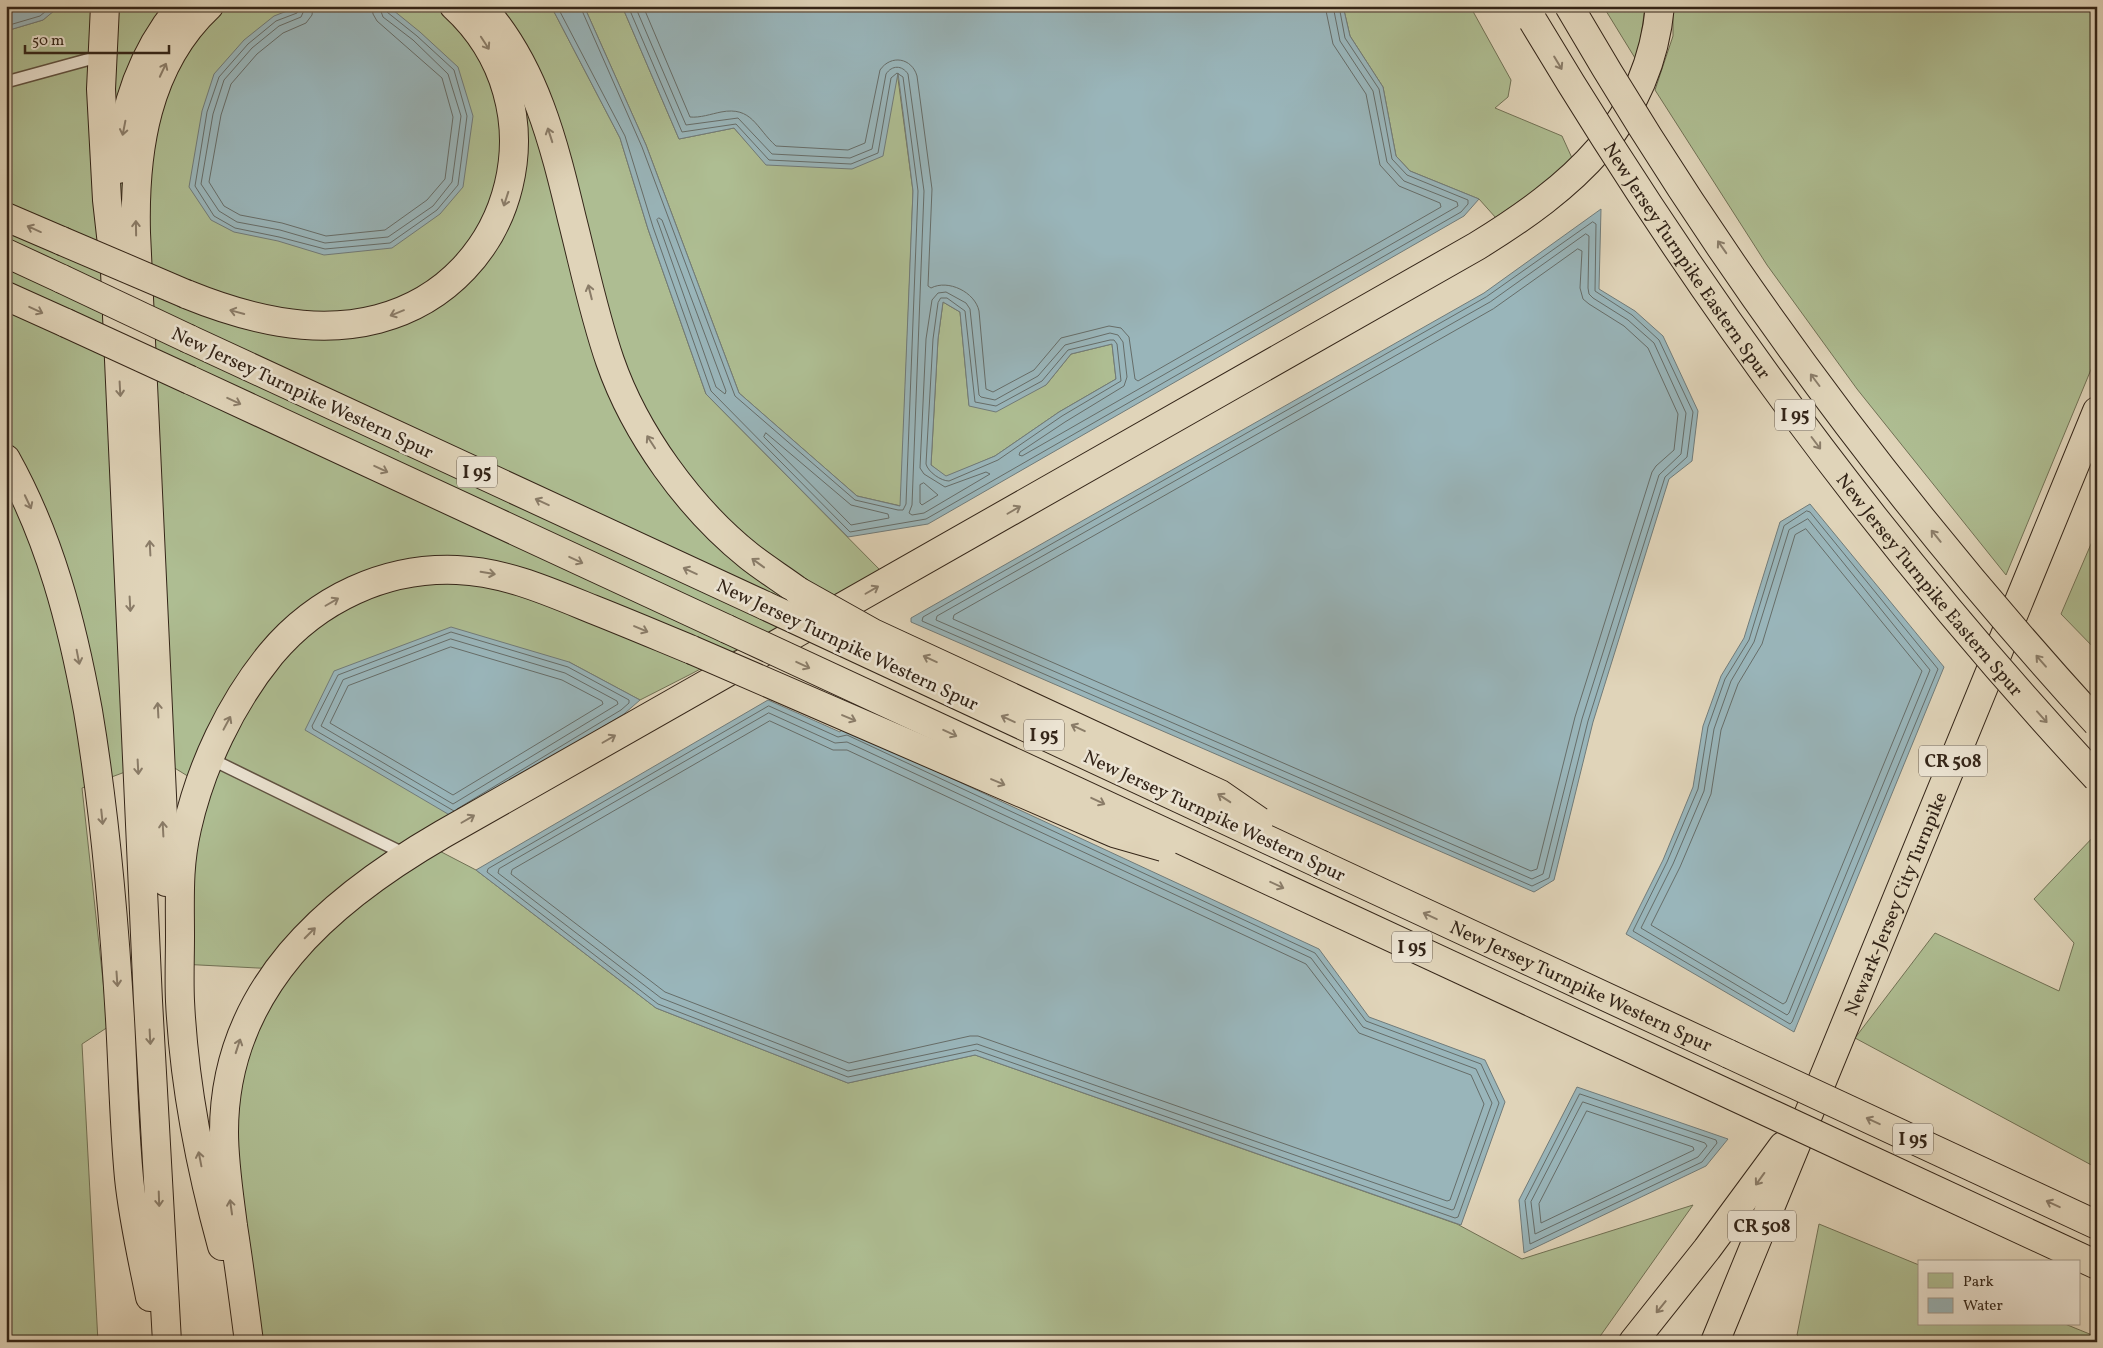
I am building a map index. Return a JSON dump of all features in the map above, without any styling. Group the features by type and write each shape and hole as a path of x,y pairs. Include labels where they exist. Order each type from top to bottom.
{"highway":[{"path":"105,6 102,56 107,200 115,271 148,1001 167,1342"},
{"path":"115,271 118,174 122,137 129,104 140,71 149,54 163,29 181,6"},
{"path":"209,6 190,25 180,39 155,88 142,136 136,194 136,232 168,933 180,1000 192,1108 204,1181 249,1342"},
{"path":"6,217 186,294 238,312 274,321 311,326 346,325 385,317 417,304 440,290 467,266 496,223 508,193 514,160 513,126 507,94 496,63 470,23 454,6"},
{"path":"481,6 503,33 521,63 536,97 560,168 601,333 619,384 639,424 675,477 719,529 749,556 798,591 873,633 1220,794 1322,865"},
{"name":"New Jersey Turnpike Eastern Spur","path":"1569,6 1633,113 1690,200 1812,376 1952,555 2022,639 2097,723"},
{"path":"249,1342 225,1150 227,1094 240,1038 256,1002 290,954 339,905 368,881 406,855 1477,246 1524,217 1579,172 1610,138 1620,123 1633,100 1642,78 1655,35 1660,6"},
{"name":"New Jersey Turnpike Eastern Spur","path":"1529,14 1640,194 1778,391 1852,490 1914,568 2008,680 2097,778"},
{"name":"New Jersey Turnpike Western Spur","path":"6,254 2097,1225"},
{"name":"New Jersey Turnpike Western Spur","path":"6,296 2097,1265"},
{"name":"Newark-Jersey City Turnpike","path":"1715,1342 2097,411"},
{"path":"6,459 33,512 59,581 76,647 86,700 100,794 110,888 130,1180 138,1240 159,1342"},
{"path":"180,1000 178,892 181,863 191,812 210,758 244,693 265,662 288,635 330,602 360,587 393,576 425,571 457,570 505,577 556,594 692,650 1114,833 1247,871"},
{"path":"1633,1342 1712,1243 1809,1111"}],"lane":[{"path":"6,82 102,56"},
{"path":"210,758 406,855"}],"green space":[{"path":"59,6 551,6 620,138 648,229 706,394 882,572 640,700 569,662 453,817 426,844 476,870 656,1008 848,1083 975,1055 1457,1224 1522,1259 1693,1205 1596,1342 249,1342 224,1130 277,969 180,964 199,783 160,759 82,788 108,1027 82,1044 98,1342 6,1342 6,31 43,20"},
{"path":"584,6 622,6 679,139 734,128 767,165 897,71 913,191 901,506 857,496 739,393 646,145"},
{"path":"1343,6 1470,6 1511,80 1508,97 1495,108 1562,136 1572,158 1531,197 1496,218 1479,199 1410,171 1396,156 1383,87 1350,36"},
{"path":"1603,6 1645,6 1640,45 1635,58"},
{"path":"1673,6 2097,6 2097,355 2006,575 1857,389 1767,265 1655,90 1673,36"},
{"path":"943,302 960,312 969,405 1046,385 1071,354 1112,344 1116,379 1059,412 995,456 946,477 931,465 938,339"},
{"path":"2097,530 2097,651 2061,614"},
{"path":"2097,833 2097,1168 1855,1038 1935,933 2059,991 2074,943 2034,899"},
{"path":"1819,1224 1918,1265 1918,1326 2070,1326 2097,1337 2097,1342 1805,1342 1797,1335"}],"water":[{"path":"6,6 60,6 43,20 6,31"},
{"path":"300,6 388,6 458,67 473,116 463,187 440,214 392,248 324,255 278,241 234,232 211,220 189,187 202,111 214,74 244,40 274,16"},
{"path":"551,6 584,6 646,145 739,393 857,496 900,506 913,191 898,73 883,156 852,169 766,165 734,128 679,139 622,6 1343,6 1350,36 1383,87 1396,156 1410,171 1479,199 1464,216 928,524 848,537 706,394 648,229 620,138","holes":["943,302 960,312 969,406 996,412 1046,385 1071,354 1112,344 1116,379 1059,412 995,456 946,476 931,465 938,339"]},
{"path":"1601,209 1599,289 1635,311 1663,336 1698,411 1692,461 1669,479 1593,722 1554,880 1534,892 911,622 911,618 1484,293"},
{"path":"1810,504 1944,667 1794,1032 1626,934 1663,860 1693,787 1703,726 1721,676 1744,638 1780,522"},
{"path":"451,627 569,662 640,700 624,714 453,817 305,730 334,671"},
{"path":"768,700 840,732 843,728 1319,949 1369,1017 1485,1060 1505,1102 1461,1225 975,1055 848,1083 656,1008 476,870"},
{"path":"1577,1087 1728,1139 1706,1166 1524,1253 1519,1200"}]}
